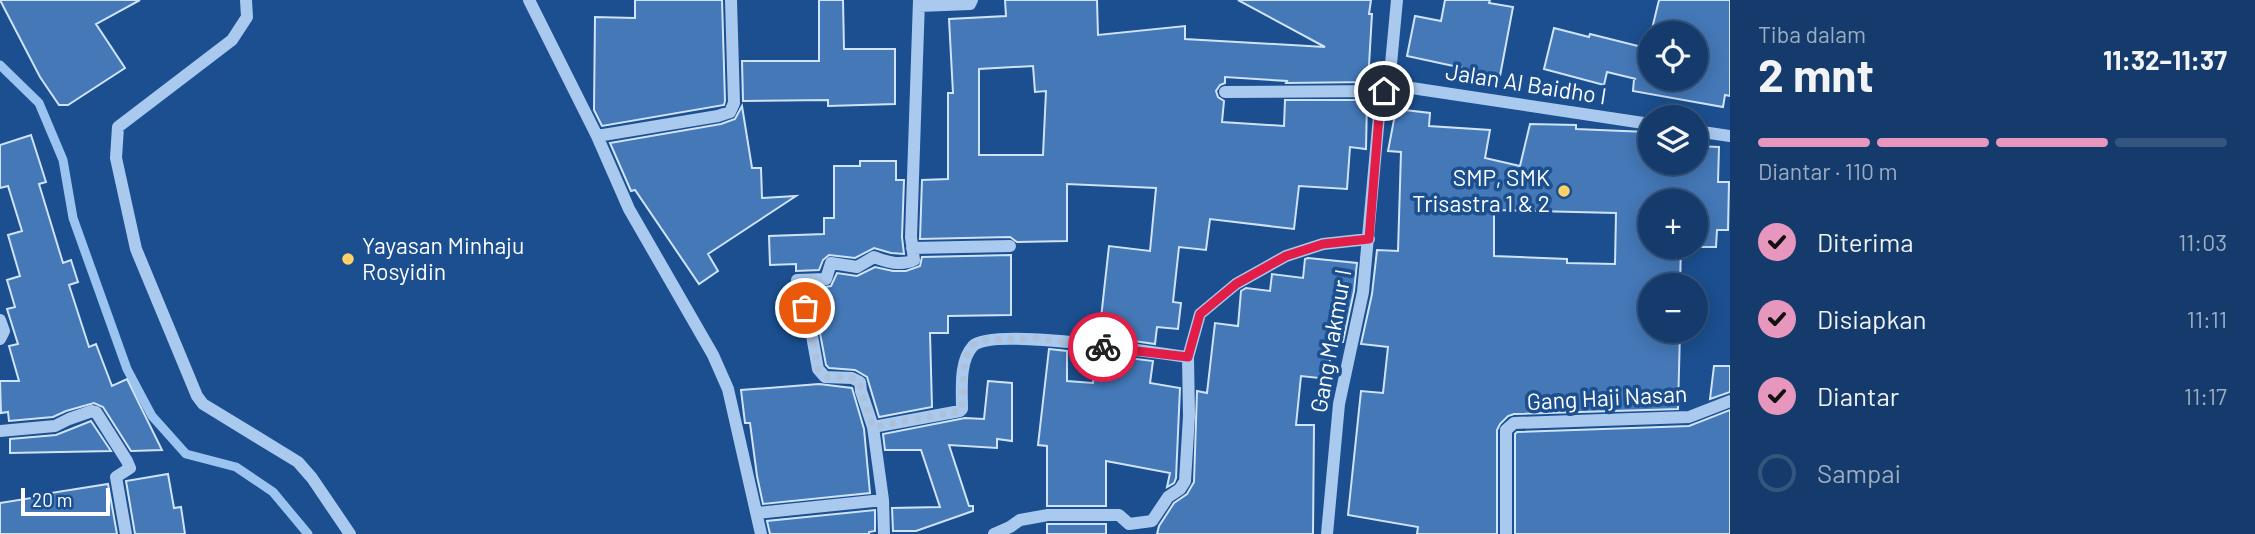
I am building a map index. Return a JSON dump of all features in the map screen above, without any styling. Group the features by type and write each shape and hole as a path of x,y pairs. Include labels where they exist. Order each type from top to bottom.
{"street":[{"path":"246,0 247,17 232,40 118,127 116,158 136,249 197,397 203,404 298,462 350,534"},
{"path":"529,0 597,135 629,209 713,355 727,389 761,534"},
{"path":"597,135 730,112 734,103 731,0"},
{"path":"884,534 883,500 873,427 860,382 852,378 825,377 818,369 808,314 796,298 796,281 826,279 831,262 858,268 874,257 895,262 914,260 912,248 919,3 970,4 972,0"},
{"path":"1392,74 1397,0"},
{"name":"Gang Makmur I","path":"1327,534 1339,404 1363,292 1379,116 1384,91 1392,74"},
{"name":"Jalan Al Baidho I","path":"1392,74 1399,84 1405,87 1638,122"},
{"path":"1225,92 1384,91"},
{"path":"1708,133 1730,136"},
{"path":"994,534 1020,520 1048,515 1119,515 1129,524 1152,521 1168,497 1180,489 1185,481 1189,416 1188,357 1200,314 1236,284 1286,256 1323,244 1369,239"},
{"path":"912,248 1010,246"},
{"path":"0,320 4,331 0,339"},
{"path":"873,427 960,411 965,358 974,344 986,340 1034,338 1188,357"},
{"name":"Gang Haji Nasan","path":"1506,534 1506,430 1510,425 1689,417 1730,401"},
{"path":"0,431 55,426 92,411 99,415 130,468 116,477 126,534"},
{"path":"757,513 883,500"}],"building":[{"path":"0,0 140,0 96,24 125,68 68,105 59,105 40,77"},
{"path":"635,0 722,0 724,105 602,126 594,110 595,17 635,18"},
{"path":"819,0 843,0 844,49 895,49 895,104 828,106 828,100 743,101 742,61 819,61"},
{"path":"1005,0 1097,0 1098,35 1185,26 1185,39 1325,47 1238,0 1371,0 1368,82 1286,83 1287,81 1225,77 1225,83 1216,91 1218,97 1224,101 1222,122 1284,126 1285,100 1367,100 1366,149 1350,147 1347,189 1299,186 1294,229 1210,219 1206,250 1179,247 1173,302 1181,303 1178,329 1157,327 1155,344 1099,336 1109,246 1150,251 1156,188 1067,184 1067,241 1017,242 1010,237 920,239 922,180 948,179 948,93 953,93 949,19 1006,16","holes":["1033,66 1035,92 1046,91 1043,155 979,155 979,69"]},
{"path":"1445,0 1490,0 1489,3 1513,7 1500,76 1407,56 1415,16 1441,21"},
{"path":"1659,0 1730,0 1730,96 1725,95 1723,107 1633,91 1636,79 1607,72 1604,85 1544,69 1554,28 1638,46 1638,91 1708,91 1708,21 1654,21"},
{"path":"742,106 752,168 761,168 762,198 796,196 708,254 718,271 699,284 635,190 631,191 610,143 721,124 735,119"},
{"path":"1396,109 1430,113 1429,126 1490,130 1485,158 1520,166 1530,124 1576,125 1576,129 1638,132 1638,175 1708,175 1708,147 1719,147 1718,182 1729,182 1728,230 1717,230 1716,247 1708,247 1708,189 1638,189 1638,259 1681,259 1680,273 1638,273 1638,343 1680,343 1678,409 1508,416 1497,430 1497,534 1417,534 1418,527 1348,515 1361,391 1383,393 1388,347 1361,344 1372,294 1377,250 1398,251 1401,152 1388,151","holes":["1494,210 1616,213 1615,264 1567,263 1567,259 1494,256"]},
{"path":"31,135 46,182 39,184 63,263 71,260 78,282 69,285 89,347 96,344 112,386 127,379 162,450 131,451 103,407 94,403 53,417 9,421 8,412 1,413 0,381 19,381 9,346 18,344 7,309 15,307 7,280 20,276 8,235 22,231 8,186 0,188 0,145"},
{"path":"860,161 896,161 896,180 904,180 904,254 874,248 855,258 829,255 823,260 819,270 796,271 796,264 770,265 769,236 824,234 824,218 834,218 834,166 860,166"},
{"path":"1011,255 1011,315 948,316 948,333 930,333 932,407 879,417 867,377 855,370 829,368 826,365 819,328 817,288 831,286 837,273 857,276 875,267 906,271 920,266 922,257"},
{"path":"1305,259 1357,263 1343,342 1332,341 1328,379 1301,376 1296,425 1314,425 1313,534 1157,534 1174,503 1187,494 1194,482 1197,391 1207,393 1215,323 1238,326 1241,291 1246,288 1270,291 1272,274 1303,278"},
{"path":"1049,349 1067,351 1067,381 1093,383 1097,354 1153,361 1150,383 1180,388 1174,483 1167,487 1170,473 1106,461 1106,506 1047,506 1047,446 1038,445"},
{"path":"1714,366 1730,366 1730,392 1710,399"},
{"path":"988,381 1012,383 1012,441 997,439 997,448 949,445 973,511 916,531 893,531 892,508 940,507 921,450 885,450 883,434 965,418 984,419"},
{"path":"819,384 852,388 864,429 870,493 763,504 750,423 745,423 741,390"},
{"path":"1730,410 1730,534 1515,534 1517,432 1689,426"},
{"path":"91,421 111,451 10,453 10,439 56,435"},
{"path":"168,474 174,508 181,507 185,534 135,534 126,481"},
{"path":"108,484 117,534 0,534 0,503"},
{"path":"875,510 875,531 869,534 770,534 767,521"},
{"path":"1047,524 1106,524 1106,534 1047,534"}],"waterway":[{"path":"0,65 39,103 63,160 73,218 127,369 152,416 186,454 236,467 273,492 308,534"}],"way so far":[{"path":"805,308 818,369 825,377 858,379 873,427 960,411 965,358 974,344 1002,338 1034,338 1103,347"}],"place":[{"name":"SMP, SMK Trisastra 1 & 2","path":"1564,191"},
{"name":"Yayasan Minhaju Rosyidin","path":"348,259"}],"route":[{"path":"1103,347 1188,357 1200,314 1236,284 1286,256 1323,244 1369,239 1379,116 1384,91"}]}
